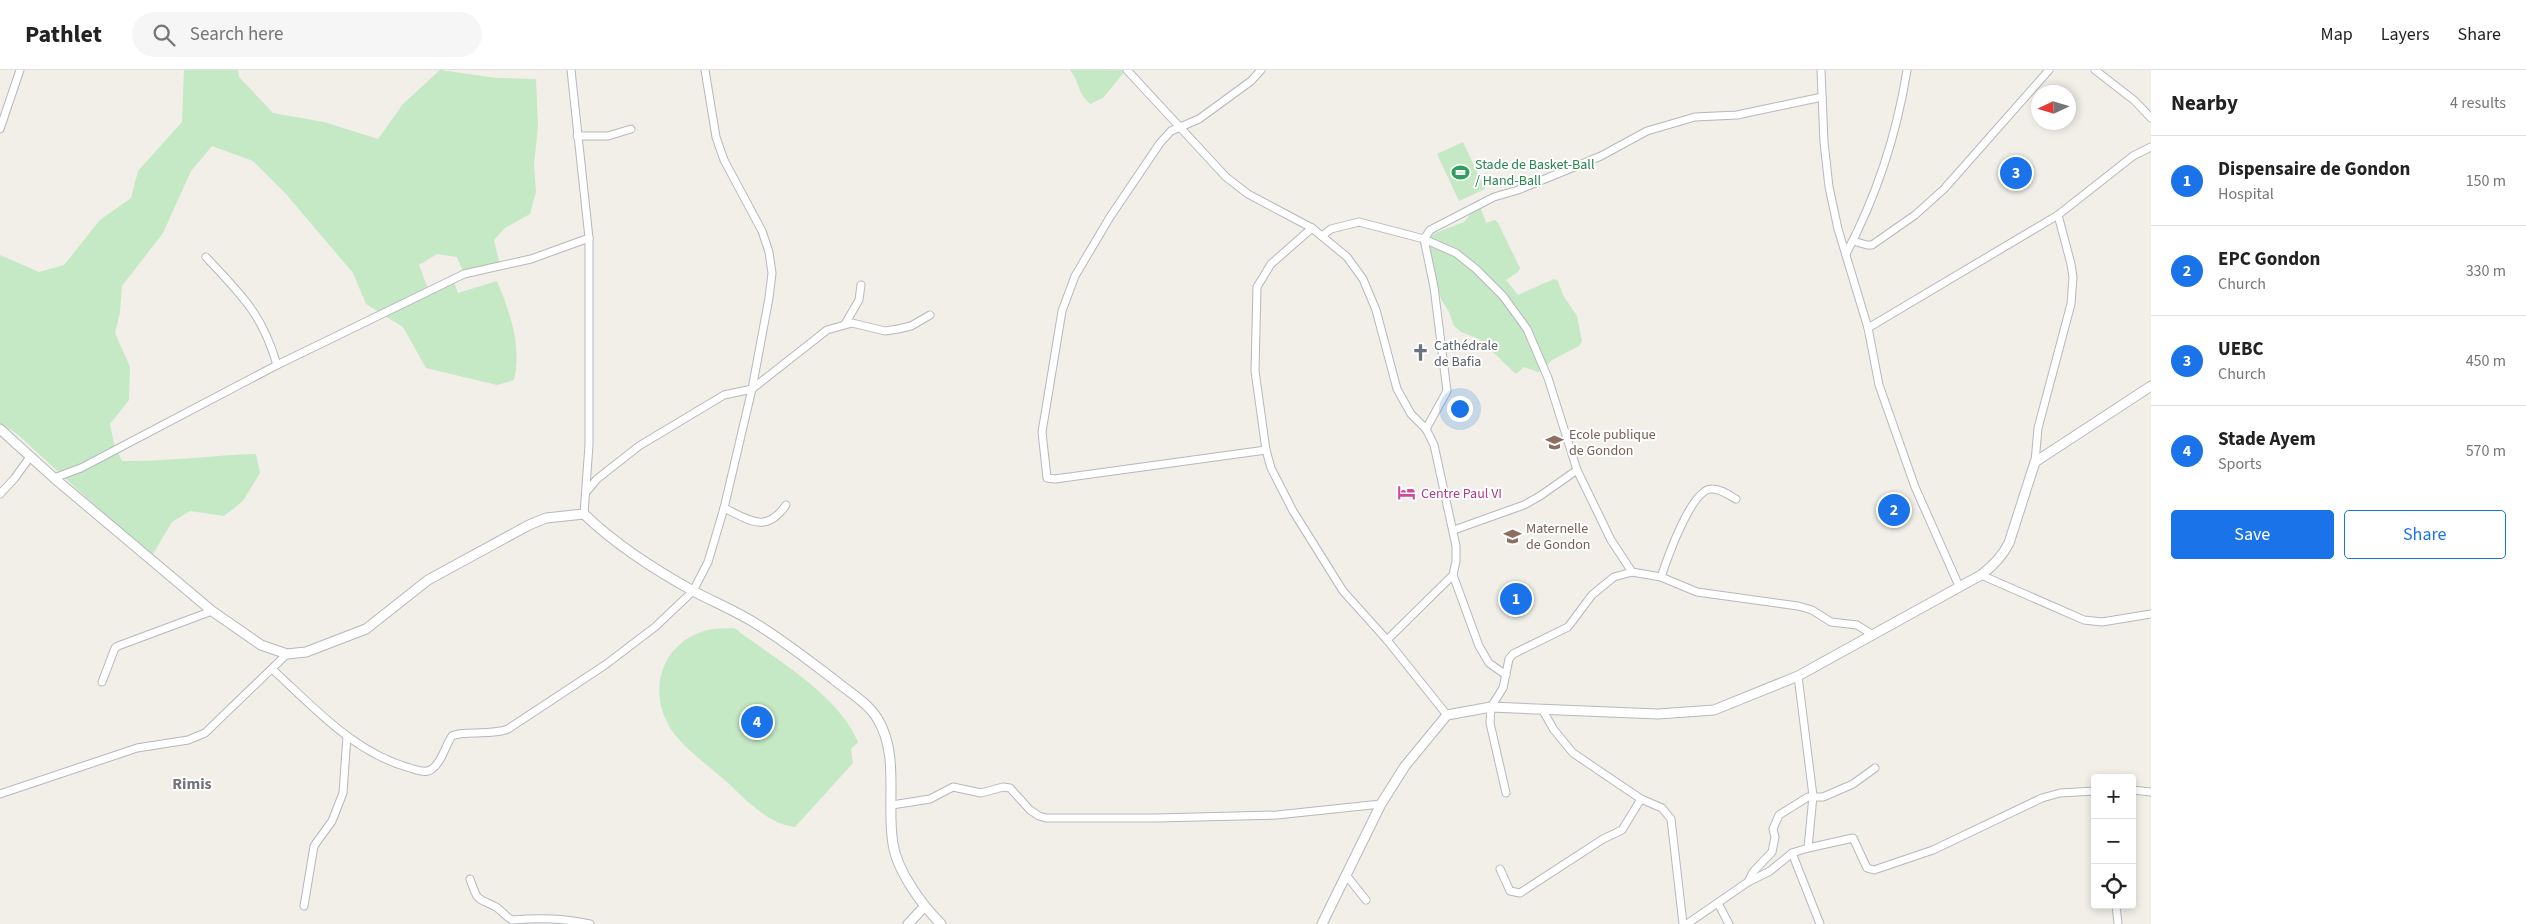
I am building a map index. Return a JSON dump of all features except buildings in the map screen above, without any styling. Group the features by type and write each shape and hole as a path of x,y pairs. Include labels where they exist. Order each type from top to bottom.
{"street":[{"path":"0,130 20,70"},
{"path":"571,70 589,238 590,444 584,514"},
{"path":"272,669 348,736 373,754 388,762 419,771 432,770 452,736 460,733 488,734 508,729 620,655 655,627 693,591 708,562 724,508 752,389 772,273 769,252 762,231 724,160 716,137 705,70"},
{"path":"1127,70 1178,128 1226,177 1248,194 1312,228 1347,257 1363,279 1376,310 1397,389 1411,414 1426,429 1434,445 1454,530 1456,561 1453,575 1479,646 1491,665 1506,675"},
{"path":"1260,70 1251,81 1198,119 1178,128 1160,143 1110,217 1075,276 1062,312 1042,432 1044,468 1047,478 1055,480 1266,450"},
{"path":"1821,70 1829,187 1868,328 1879,385 1915,487 1959,586"},
{"path":"1846,254 1889,151 1900,116 1907,70"},
{"path":"1853,241 1872,245 1915,215 1975,156 2049,70"},
{"path":"2095,70 2135,101 2151,118"},
{"path":"1426,429 1447,391 1434,288 1424,239 1430,230 1494,197 1518,190 1585,163 1647,130 1669,126 1695,117 1737,115 1822,97"},
{"path":"577,136 608,136 631,129"},
{"path":"1868,328 2058,215 2133,156 2151,147"},
{"path":"1322,924 1381,804 1405,766 1447,715 1491,707 1658,714 1697,712 1730,704 1798,676 1873,635 1981,575 2003,554 2009,543 2035,462 2038,428 2071,304 2073,276 2058,215"},
{"path":"1322,236 1331,229 1359,222 1424,239 1456,253 1476,269 1503,296 1527,329 1548,378 1577,470 1607,533 1632,572"},
{"path":"1312,228 1271,264 1257,287 1255,371 1266,450 1271,468 1300,524 1344,591 1387,640 1447,715"},
{"path":"54,478 108,455 277,365 464,274 531,259 589,238"},
{"path":"206,257 253,308 269,342 277,365"},
{"path":"845,324 860,300 861,284"},
{"path":"586,491 597,479 639,446 724,395 752,389 827,330 852,323 885,331 898,330 911,326 930,314"},
{"path":"2035,462 2151,386"},
{"path":"0,429 54,478 212,611 261,645 287,654 306,652 366,628 428,580 529,525 546,518 584,514 637,558 693,591 758,624 817,667 876,717 884,733 888,751 892,830 895,851 902,868 924,907 941,924"},
{"path":"0,494 30,457"},
{"path":"1454,530 1524,505 1577,470"},
{"path":"1661,577 1681,526 1692,503 1700,494 1707,490 1716,489 1736,499"},
{"path":"724,508 757,523 765,523 782,512 786,505"},
{"path":"1506,793 1491,734 1491,707 1503,688 1508,660 1513,654 1568,627 1592,595 1614,577 1632,572 1661,577 1697,592 1805,608 1831,622 1857,625 1873,635"},
{"path":"1387,640 1453,575"},
{"path":"1981,575 2084,620 2102,622 2151,614"},
{"path":"102,682 115,648 118,646 212,611"},
{"path":"0,794 138,748 188,740 205,733 287,654"},
{"path":"1798,676 1813,796 1808,848"},
{"path":"1542,709 1554,730 1573,753 1641,799 1662,808 1671,819 1685,924 1748,882 1770,871 1792,853 1853,838 1866,868 1874,870 1933,850 2042,798 2060,793 2091,791"},
{"path":"304,906 314,846 332,821 343,793 348,736"},
{"path":"1748,882 1753,872 1772,852 1775,838 1773,829 1779,815 1791,806 1813,796 1823,797 1853,784 1875,768"},
{"path":"892,806 930,799 943,790 958,786 982,794 1003,787 1010,788 1030,810 1046,818 1277,815 1381,804"},
{"path":"2136,790 2151,792"},
{"path":"1500,869 1510,891 1520,893 1603,839 1622,830 1641,799"},
{"path":"1792,853 1820,924"},
{"path":"1346,875 1366,900"},
{"path":"470,879 475,894 482,902 496,907 512,920 547,917 590,924"},
{"path":"1718,903 1729,924"},
{"path":"908,924 924,907"},
{"path":"2116,909 2118,924"}],"green space":[{"path":"184,70 238,70 239,77 273,113 324,122 378,139 403,104 440,70 496,78 536,79 538,126 534,164 536,192 530,214 505,228 494,240 500,265 464,274 457,257 437,254 419,265 428,289 454,282 458,293 497,281 510,317 517,355 514,380 497,385 426,368 403,327 366,304 353,273 286,194 253,161 212,146 191,171 163,233 122,286 120,312 115,333 130,367 129,400 110,424 114,444 122,461 256,454 260,473 243,501 224,516 190,511 172,522 151,557 16,433 0,424 0,255 39,272 64,265 100,220 131,198 138,171 182,122"},
{"path":"1070,70 1126,70 1103,98 1090,104 1082,94"},
{"name":"Stade de Basket-Ball / Hand-Ball","path":"1463,142 1485,189 1459,201 1437,154"},
{"path":"1477,207 1481,209 1486,223 1495,220 1498,223 1520,268 1518,272 1506,280 1518,295 1554,279 1558,281 1563,295 1577,316 1582,341 1579,346 1552,360 1542,371 1538,372 1524,367 1516,374 1479,339 1461,332 1454,326 1449,312 1441,299 1423,244 1433,234 1464,222"},
{"path":"734,628 821,693 849,725 858,742 851,749 853,763 795,827 776,822 758,810 694,754 676,736 661,706 659,690 661,675 667,661 676,649 688,638 704,631"}],"place":[{"name":"Stade de Basket-Ball / Hand-Ball","path":"1461,172"},
{"name":"UEBC","path":"2016,173"},
{"name":"Cathédrale de Bafia","path":"1420,353"},
{"name":"Ecole publique de Gondon","path":"1555,442"},
{"name":"Centre Paul VI","path":"1407,493"},
{"name":"EPC Gondon","path":"1894,510"},
{"name":"Maternelle de Gondon","path":"1512,536"},
{"name":"Dispensaire de Gondon","path":"1516,599"},
{"name":"Stade Ayem","path":"757,722"}],"district":[{"name":"Rimis","path":"192,783"}]}
